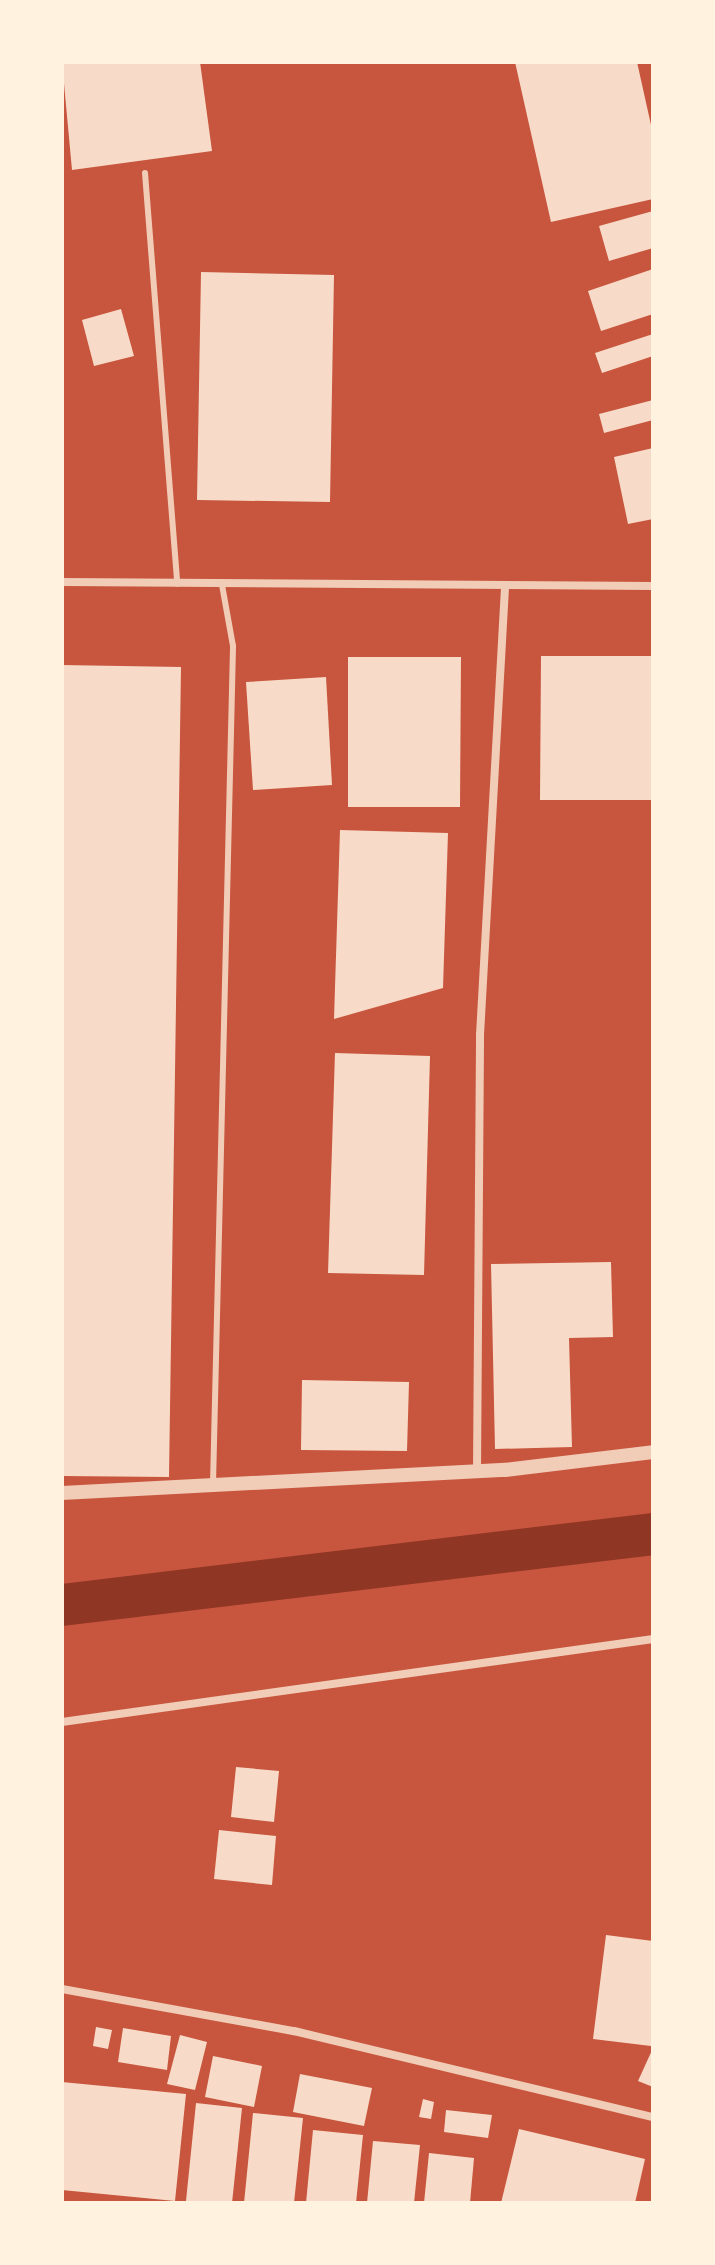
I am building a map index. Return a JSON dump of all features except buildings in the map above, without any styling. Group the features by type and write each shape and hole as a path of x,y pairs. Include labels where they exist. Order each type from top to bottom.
{"street":[{"path":"62,582 505,589 653,586"},
{"path":"477,1471 480,1035 505,589"},
{"path":"62,1493 477,1471 653,1452"},
{"path":"62,1722 653,1639"},
{"path":"62,1989 294,2031 653,2117"}],"lane":[{"path":"145,173 177,584"},
{"path":"213,1487 233,646 222,585"}],"waterway":[{"path":"62,1605 653,1534"}]}
